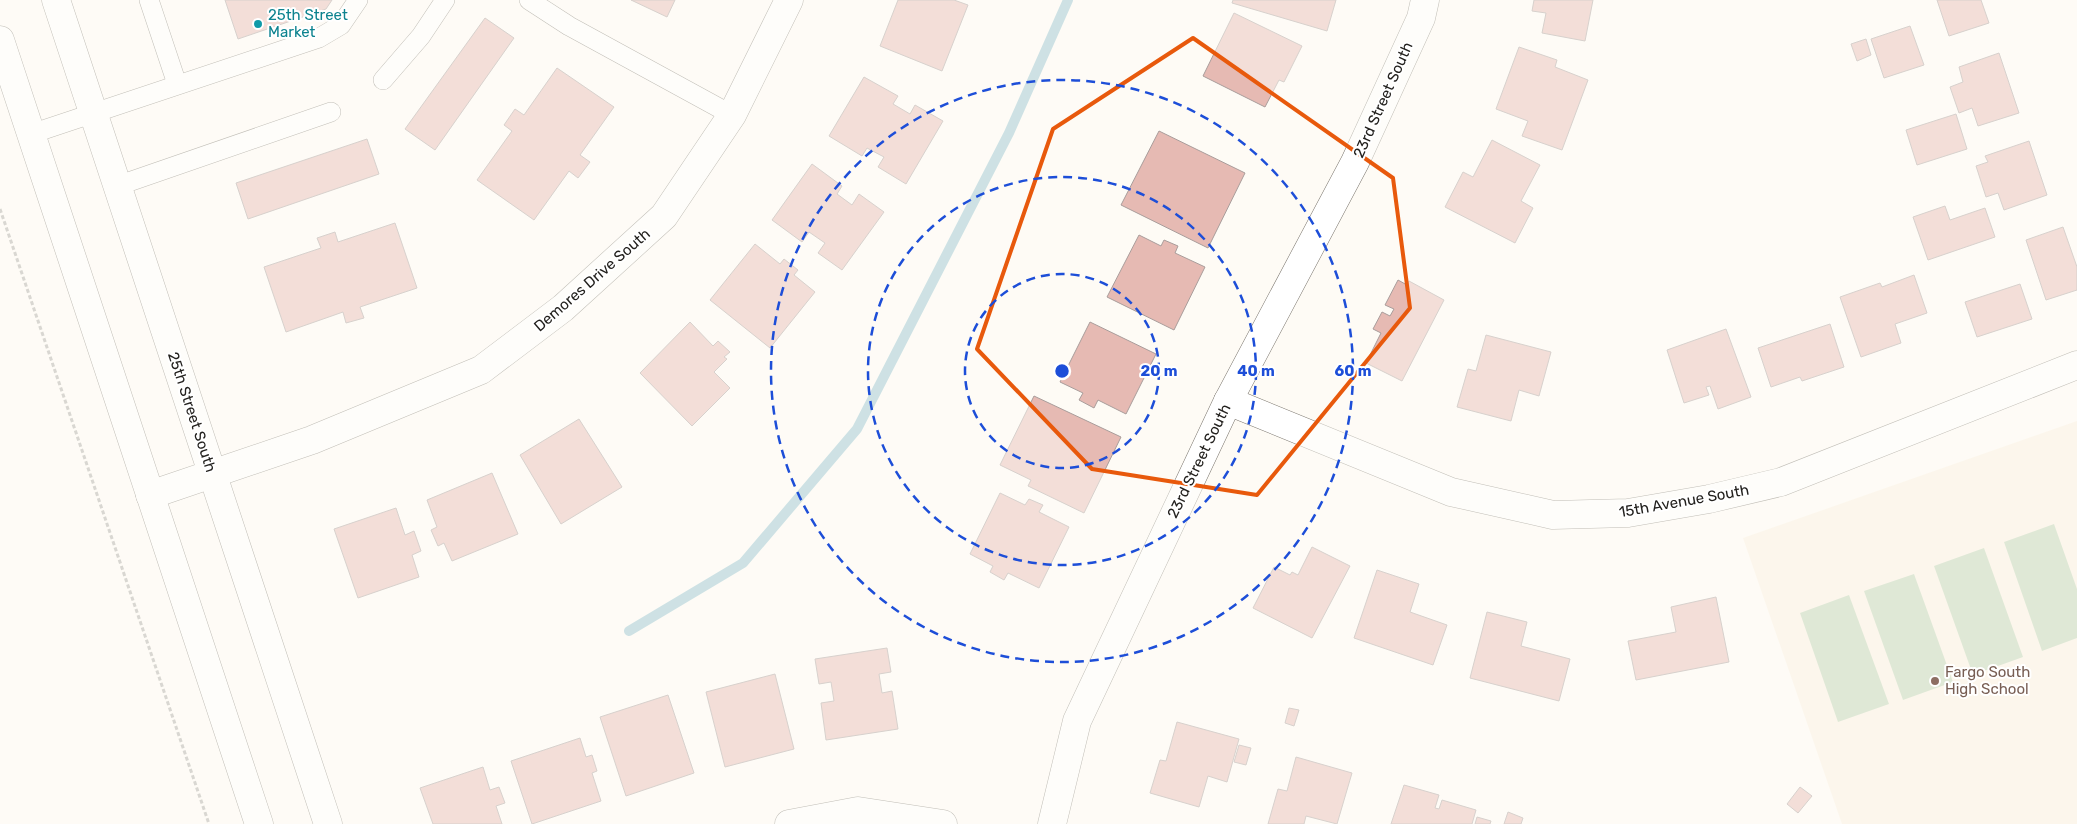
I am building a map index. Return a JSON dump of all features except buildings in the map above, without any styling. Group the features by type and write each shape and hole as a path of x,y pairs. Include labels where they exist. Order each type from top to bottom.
{"street":[{"name":"25th Street South","path":"56,0 328,824"},
{"name":"Demores Drive South","path":"150,495 312,440 481,370 563,308 664,216 732,115 789,0"},
{"name":"23rd Street South","path":"1052,824 1077,721 1228,401 1355,162 1420,18 1425,0"},
{"path":"0,40 259,824"},
{"name":"15th Avenue South","path":"1228,401 1450,492 1553,515 1628,513 1709,499 1781,482 2077,365"},
{"path":"789,824 858,810 943,824"}],"lane":[{"path":"149,0 177,84"},
{"path":"31,134 320,38 341,26 358,0"},
{"path":"383,80 421,36 444,0"},
{"path":"529,0 569,26 732,115"},
{"path":"118,186 331,112"}],"path":[{"path":"0,209 209,824"}],"highlighted area":[{"path":"1193,38 1393,178 1410,308 1257,495 1092,469 977,349 1053,129"}],"shaded area":[{"name":"Fargo South High School","path":"2077,421 2077,824 1842,824 1743,538"}],"green space":[{"path":"2054,524 2077,589 2077,638 2042,651 2004,542"},
{"path":"1984,548 2023,657 1973,675 1934,566"},
{"path":"1914,574 1953,682 1903,700 1864,591"},
{"path":"1849,595 1889,704 1838,722 1800,613"}],"waterway":[{"path":"629,631 743,563 857,429 1009,133 1068,0"}],"place":[{"name":"25th Street Market","path":"258,24"},
{"name":"Fargo South High School","path":"1935,681"}]}
